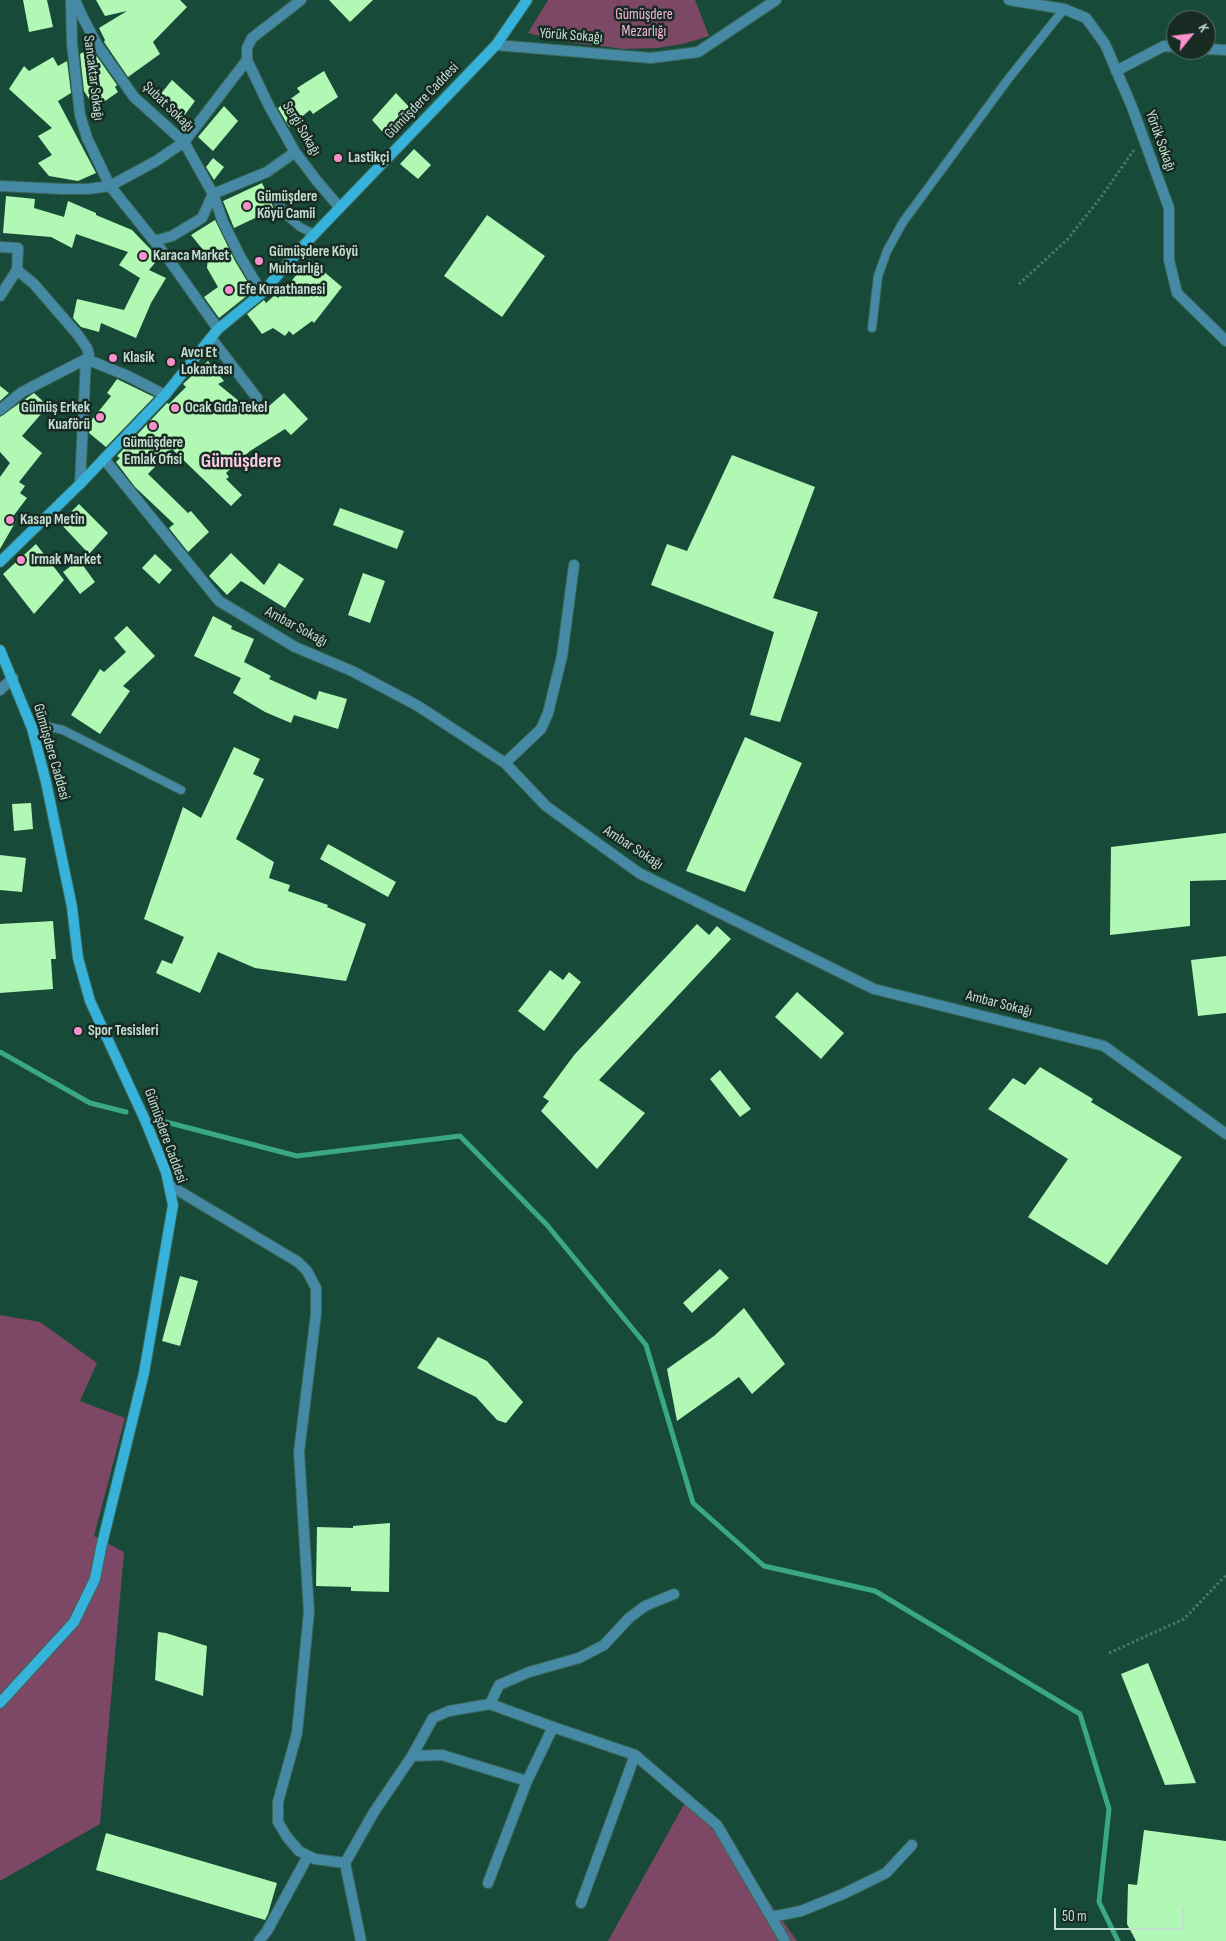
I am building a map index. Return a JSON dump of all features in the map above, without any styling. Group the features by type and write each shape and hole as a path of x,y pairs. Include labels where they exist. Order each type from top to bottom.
{"street":[{"name":"Sancaktar Sokağı","path":"71,0 72,44 80,115 87,138 110,186 154,241 218,329"},
{"name":"Şubat Sokağı","path":"76,0 82,18 98,46 134,97 184,142 213,194 223,222 241,258 262,293"},
{"path":"0,186 88,189 110,186 156,161 184,142 247,60 246,48 252,38 301,0"},
{"name":"Gümüşdere Caddesi","path":"0,562 80,484 165,395 218,329 262,293 314,234 496,45 527,0"},
{"name":"Yörük Sokağı","path":"496,45 651,58 698,52 776,0"},
{"name":"Yörük Sokağı","path":"1009,0 1064,9 1086,18 1104,44 1169,208 1169,260 1176,293 1226,341"},
{"path":"1116,71 1166,46"},
{"name":"Sergi Sokağı","path":"247,60 295,152 340,208"},
{"path":"154,241 172,236 202,218 213,194 267,172 295,152"},
{"path":"0,247 18,248 18,270 0,296"},
{"path":"18,270 34,284 78,335 89,356 86,359 80,484"},
{"path":"211,338 257,398"},
{"path":"0,410 22,392 86,359 128,376 165,395"},
{"name":"Ambar Sokağı","path":"104,459 219,601 294,647 352,672 418,706 505,763 546,806 639,873 874,989 1104,1046 1226,1134"},
{"path":"505,763 540,729 548,713 562,656 574,564"},
{"name":"Gümüşdere Caddesi","path":"0,650 32,728 72,907 78,958 90,1001 145,1120 166,1172 173,1205 144,1373 95,1579 74,1622 0,1703"},
{"path":"0,690 13,678"},
{"path":"169,1185 298,1262 307,1271 316,1288 316,1314 299,1452 300,1486 305,1520 309,1612 297,1733 278,1802 278,1822 287,1837 299,1851 315,1859 345,1863"},
{"path":"490,1704 499,1686 529,1672 579,1658 604,1645 629,1618 645,1606 674,1594"},
{"path":"362,1941 345,1863 374,1812 412,1756 433,1718 449,1711 490,1704 635,1755 717,1825 785,1941"},
{"path":"488,1883 527,1781 552,1727"},
{"path":"412,1756 442,1755 527,1781"},
{"path":"581,1903 635,1755"},
{"path":"771,1917 801,1911 843,1894 886,1873 912,1845"},
{"path":"259,1941 267,1931 308,1856"}],"lane":[{"path":"872,328 878,276 903,222 1009,78 1064,9"},
{"path":"276,199 286,215 300,227 314,234"},
{"path":"32,728 46,726 63,730 181,790"}],"path":[{"path":"1019,284 1067,240 1126,163 1142,136"},
{"path":"1109,1653 1184,1620 1226,1575"}],"green space":[{"name":"Gümüşdere Mezarlığı","path":"548,0 695,0 709,36 683,44 657,48 624,49 560,41 528,33"},
{"path":"0,1315 40,1322 97,1363 80,1401 125,1418 94,1536 124,1552 100,1824 0,1881"},
{"path":"687,1799 747,1871 797,1941 608,1941"}],"building":[{"path":"23,0 47,0 53,27 29,32"},
{"path":"96,0 180,0 187,7 153,42 160,54 128,77 104,42 105,40 99,28 127,11 105,16"},
{"path":"329,0 373,0 350,22"},
{"path":"91,48 117,85 115,87 118,92 95,108 84,91 80,54"},
{"path":"53,57 58,66 67,61 71,93 58,101 96,173 78,181 49,176 38,163 52,155 38,136 52,128 9,89 24,66 29,71"},
{"path":"324,71 338,97 313,114 310,110 289,127 278,108 300,92 297,88"},
{"path":"172,80 195,101 181,120 155,101"},
{"path":"396,93 412,110 388,138 372,120"},
{"path":"224,106 238,121 213,151 198,137"},
{"path":"414,149 431,165 418,179 400,164"},
{"path":"213,158 224,167 214,180 206,167"},
{"name":"Gümüşdere Köyü Camii","path":"262,183 274,209 234,228 223,201"},
{"path":"6,196 35,199 34,208 64,217 68,201 132,230 159,258 149,270 166,278 151,303 136,338 101,323 99,332 81,327 73,318 77,299 124,310 140,278 119,265 128,252 76,234 72,248 51,237 3,233"},
{"path":"487,215 545,256 502,317 444,276"},
{"path":"215,220 235,261 253,291 219,318 204,297 218,287 207,268 208,256 191,235"},
{"path":"309,259 342,287 314,323 312,321 293,335 289,331 285,336 273,328 262,334 247,314 264,300 266,303 275,295 278,298"},
{"path":"208,361 224,381 218,384 250,410 257,405 262,412 284,393 308,419 291,435 285,429 250,451 226,473 229,477 226,479 242,495 231,506 172,449 148,474 188,513 191,511 209,532 188,552 169,528 174,524 135,487 116,462 120,458 117,456 167,403 169,404 186,387 183,384"},
{"path":"117,379 154,397 106,447 89,433 90,422 111,396 107,393"},
{"path":"0,386 9,393 0,401"},
{"path":"34,393 48,406 22,436 42,453 19,482 25,486 20,493 27,498 11,519 16,521 0,549 0,477 10,463 0,452 0,417"},
{"path":"732,455 815,487 773,598 818,612 780,722 750,715 774,632 651,585 667,544 687,551"},
{"path":"79,504 108,533 89,554 60,523"},
{"path":"340,508 404,531 397,549 333,525"},
{"path":"36,544 64,580 34,614 3,574"},
{"path":"231,553 264,585 279,563 304,579 285,608 241,581 227,595 209,576"},
{"path":"155,554 172,570 159,584 142,568"},
{"path":"79,560 95,582 80,594 63,572"},
{"path":"363,573 385,581 370,623 348,615"},
{"path":"213,616 232,626 231,629 254,639 244,662 271,676 269,679 316,700 319,691 347,699 338,729 294,715 291,723 265,712 233,693 241,678 194,656"},
{"path":"127,626 155,656 123,686 130,691 100,734 71,715 100,669 104,672 126,652 114,638"},
{"path":"745,737 802,763 745,892 686,871"},
{"path":"234,747 260,759 253,774 264,779 236,839 274,862 269,878 290,885 288,891 328,905 327,907 366,924 346,981 255,968 218,952 200,993 156,973 162,960 172,964 184,937 144,919 183,807 201,818"},
{"path":"31,803 33,829 14,831 12,804"},
{"path":"1226,833 1226,880 1190,881 1190,926 1110,935 1111,847"},
{"path":"328,844 396,882 388,897 320,859"},
{"path":"0,855 26,858 22,892 0,890"},
{"path":"53,921 56,959 51,959 53,989 0,993 0,924"},
{"path":"697,924 709,935 717,926 731,939 599,1080 645,1113 597,1169 541,1111 549,1101 543,1097 575,1054"},
{"path":"1226,956 1226,1013 1198,1016 1191,960"},
{"path":"550,970 563,980 569,972 581,982 544,1031 518,1011"},
{"path":"797,992 844,1033 821,1059 775,1017"},
{"path":"1040,1067 1093,1099 1091,1102 1182,1157 1107,1265 1028,1217 1068,1159 988,1109 1013,1078 1025,1085"},
{"path":"720,1070 751,1109 740,1117 710,1079"},
{"path":"720,1269 729,1278 692,1313 683,1303"},
{"path":"180,1276 198,1281 180,1346 162,1341"},
{"path":"744,1308 785,1364 752,1394 739,1377 677,1421 667,1369 714,1336"},
{"path":"438,1337 487,1361 523,1402 506,1423 497,1420 476,1397 417,1368"},
{"path":"390,1523 389,1592 351,1591 351,1587 316,1586 317,1527 353,1528 353,1526"},
{"path":"158,1632 207,1646 203,1696 155,1680"},
{"path":"1148,1663 1196,1783 1165,1785 1121,1674"},
{"path":"1144,1830 1226,1841 1226,1941 1136,1941 1127,1924 1128,1884 1137,1885"},
{"path":"106,1833 277,1883 265,1920 96,1870"}],"waterway":[{"path":"0,1052 90,1103 126,1112"},
{"path":"162,1121 297,1156 460,1136 547,1225 646,1345 693,1503 764,1566 875,1591 1080,1714 1109,1809 1099,1902 1118,1941"}],"place":[{"name":"Lastikçi","path":"338,158"},
{"name":"Gümüşdere Köyü Camii","path":"247,206"},
{"name":"Karaca Market","path":"143,256"},
{"name":"Gümüşdere Köyü Muhtarlığı","path":"259,261"},
{"name":"Efe Kıraathanesi","path":"229,290"},
{"name":"Klasik","path":"113,358"},
{"name":"Avcı Et Lokantası","path":"171,362"},
{"name":"Ocak Gıda Tekel","path":"175,408"},
{"name":"Gümüş Erkek Kuaförü","path":"100,417"},
{"name":"Gümüşdere Emlak Ofisi","path":"153,426"},
{"name":"Kasap Metin","path":"10,520"},
{"name":"Irmak Market","path":"21,560"},
{"name":"Spor Tesisleri","path":"78,1031"}],"district":[{"name":"Gümüşdere","path":"241,462"}]}
